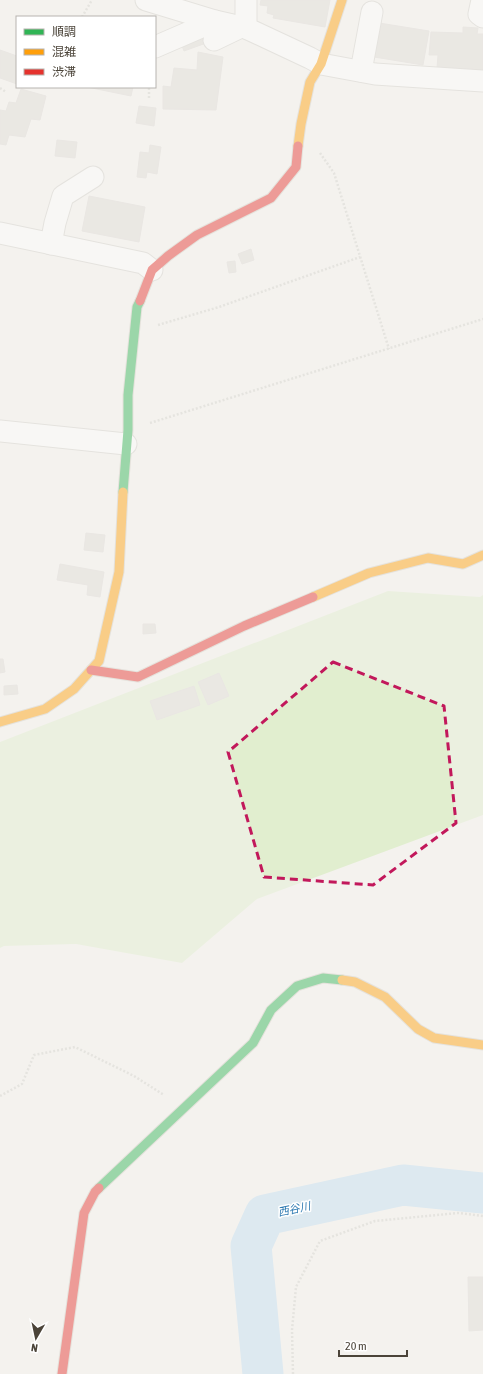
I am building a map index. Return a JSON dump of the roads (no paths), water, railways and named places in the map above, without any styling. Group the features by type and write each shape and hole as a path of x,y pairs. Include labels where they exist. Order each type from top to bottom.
{"street":[{"path":"146,0 215,31"},
{"path":"243,28 246,0"},
{"path":"0,722 45,709 74,689 99,660 119,572 128,395 137,307 152,270 168,256 197,235 271,198 296,167 301,124 310,82 321,64 342,0"},
{"path":"482,0 479,14 483,17"},
{"path":"361,71 372,12"},
{"path":"156,47 215,31 243,28 321,64 375,74 483,81"},
{"path":"52,244 55,223 63,196 93,177"},
{"path":"0,233 143,263 152,270"},
{"path":"0,431 127,437"},
{"path":"91,670 138,677 244,626 369,572 428,558 463,564 483,555"},
{"path":"62,1374 84,1212 95,1192 253,1043 271,1010 297,986 323,978 355,982 385,997 418,1029 434,1038 483,1045"}],"waterway":[{"name":"西谷川","path":"263,1374 251,1246 265,1215 403,1185 483,1193"}]}
